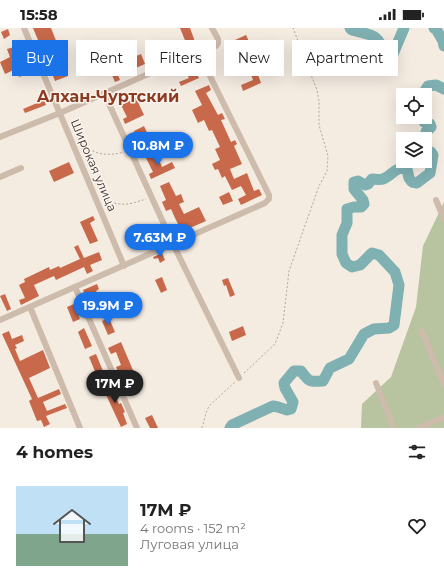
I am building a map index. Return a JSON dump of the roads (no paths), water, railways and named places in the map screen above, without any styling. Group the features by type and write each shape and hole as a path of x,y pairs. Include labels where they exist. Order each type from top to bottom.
{"street":[{"name":"Широкая улица","path":"24,28 124,266"},
{"path":"212,28 218,39 216,46"},
{"path":"0,137 60,113 145,76"},
{"path":"0,320 265,203 269,199 269,195 210,76"},
{"path":"104,94 173,244 239,378"},
{"path":"0,177 21,168"},
{"path":"436,200 444,219"},
{"path":"75,287 137,428"},
{"path":"30,307 80,428"},
{"path":"422,331 444,385"},
{"path":"376,383 394,428"},
{"path":"419,428 444,417"}],"waterway":[{"path":"350,28 352,30 369,34 376,38 382,47 384,54 388,56 393,54 404,28"},
{"path":"434,28 443,41 444,46"},
{"path":"427,88 428,86 436,85 444,89"},
{"path":"426,132 431,127 430,124"},
{"path":"432,154 432,161"},
{"path":"230,428 232,425 273,406 287,410 291,409 293,402 285,388 284,383 294,371 301,371 310,380 323,381 330,368 349,359 364,334 374,329 389,328 394,325 399,285 395,272 379,255 372,253 360,265 352,267 346,263 342,254 342,235 347,223 347,209 361,207 364,204 363,200 354,189 354,182 358,181 365,185 372,179 386,178 400,168"},
{"path":"403,168 407,169 409,178 412,182 417,183 430,173 431,168"}],"district":[{"name":"Алхан-Чуртский","path":"108,96"}]}
